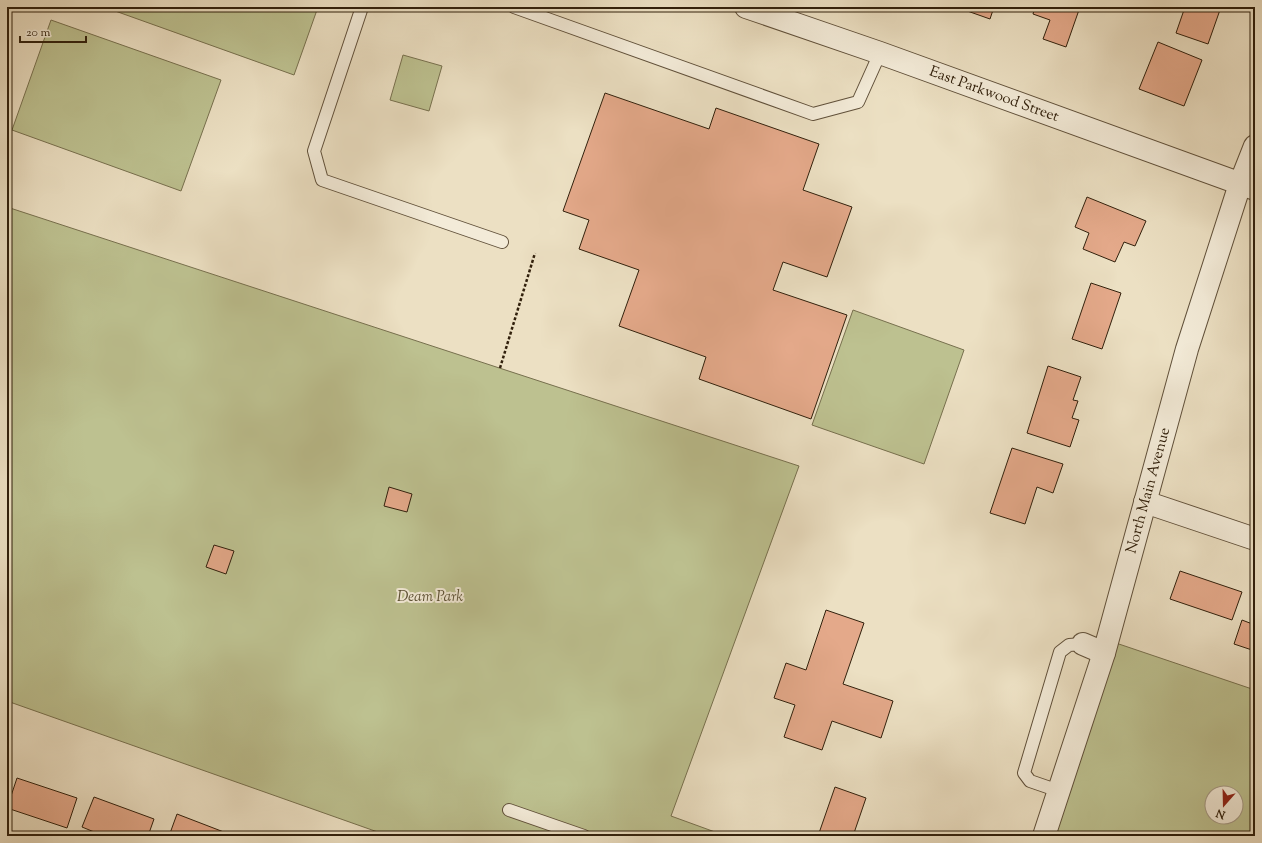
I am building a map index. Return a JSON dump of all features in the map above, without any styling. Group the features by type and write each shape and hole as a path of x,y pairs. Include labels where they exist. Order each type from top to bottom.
{"street":[{"name":"East Parkwood Street","path":"746,7 880,53 1248,187"},
{"name":"North Main Avenue","path":"1044,836 1104,653 1187,349 1248,187 1255,146"},
{"path":"1145,502 1255,539"},
{"path":"1083,644 1104,653"}],"lane":[{"path":"362,7 314,151 322,180 502,242"},
{"path":"514,7 813,114 858,102 880,53"},
{"path":"1059,791 1030,781 1024,772 1060,652 1069,645 1083,644"},
{"path":"510,810 584,836"}],"path":[{"path":"500,368 535,254"}],"green space":[{"path":"104,7 318,7 294,75"},
{"path":"51,20 221,80 181,191 12,130"},
{"path":"403,55 442,66 429,111 390,100"},
{"name":"Deam Park","path":"7,207 799,466 671,816 726,836 389,836 7,701"},
{"path":"853,310 964,350 924,464 812,425"},
{"path":"1107,640 1255,690 1255,836 1044,836"}],"building":[{"path":"956,7 994,7 990,19"},
{"path":"1035,7 1080,7 1066,47 1043,39 1050,20 1033,14"},
{"path":"1185,7 1221,7 1208,44 1176,33"},
{"path":"1158,42 1202,60 1184,106 1139,89"},
{"path":"605,93 709,129 716,108 819,144 803,190 852,207 827,277 783,262 773,290 847,315 811,419 699,379 706,357 619,326 639,270 579,249 589,220 563,211"},
{"path":"1087,197 1146,221 1135,246 1124,242 1115,262 1083,249 1089,233 1075,227"},
{"path":"1091,283 1121,293 1102,349 1072,339"},
{"path":"1048,366 1081,377 1073,400 1078,401 1072,418 1079,420 1070,447 1027,433"},
{"path":"1012,448 1063,464 1053,493 1037,487 1025,524 990,513"},
{"path":"389,487 412,494 407,512 384,506"},
{"path":"214,545 234,551 226,574 206,567"},
{"path":"1180,571 1242,592 1232,620 1170,599"},
{"path":"826,610 864,623 843,684 893,701 881,738 832,721 822,750 784,737 795,705 774,698 786,663 806,670"},
{"path":"1242,620 1255,625 1255,651 1234,644"},
{"path":"17,778 77,798 67,828 7,808"},
{"path":"835,787 866,798 853,836 818,836"},
{"path":"94,797 154,819 148,836 104,836 82,827"},
{"path":"177,814 229,834 228,836 169,836"}]}
